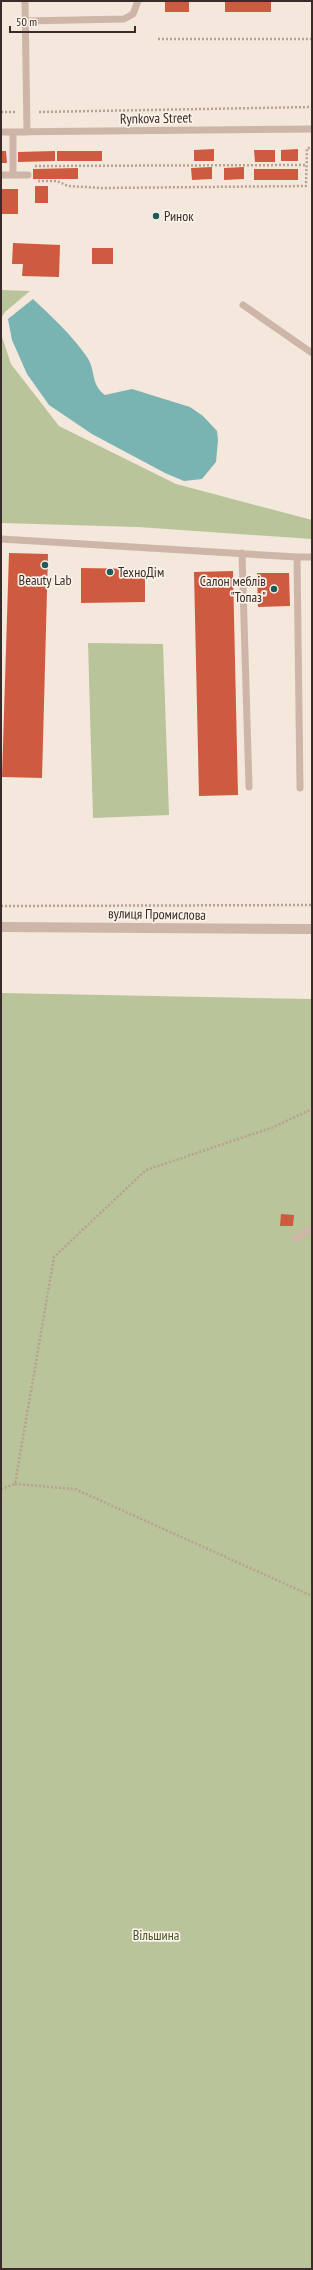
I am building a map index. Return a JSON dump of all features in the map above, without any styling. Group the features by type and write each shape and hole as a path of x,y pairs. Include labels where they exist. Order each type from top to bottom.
{"street":[{"name":"вулиця Промислова","path":"1,927 312,929"}],"lane":[{"path":"25,1 27,132"},
{"path":"25,20 124,19 133,14 138,1"},
{"name":"Rynkova Street","path":"1,132 312,128"},
{"path":"13,132 13,175"},
{"path":"1,175 28,175"},
{"path":"243,305 312,353"},
{"path":"1,539 312,558"},
{"path":"242,553 249,787"},
{"path":"297,557 300,788"},
{"path":"295,1239 312,1228"}],"path":[{"path":"158,39 312,39"},
{"path":"1,112 312,107"},
{"path":"36,181 57,181 68,186 102,188 306,186 306,148 312,148"},
{"path":"13,166 306,164"},
{"path":"1,906 312,905"},
{"path":"15,1484 54,1257 146,1170 271,1128 312,1109"},
{"path":"1,1489 15,1484 75,1489 312,1596"}],"green space":[{"path":"1,290 30,291 5,312 1,318"},
{"path":"1,334 11,364 59,426 176,484 312,520 312,539 138,527 1,523"},
{"path":"88,643 163,644 169,815 93,818"},
{"name":"Вільшина","path":"1,993 312,999 312,2269 1,2269"}],"water":[{"path":"33,299 62,326 87,357 92,367 95,382 100,391 105,395 132,389 190,407 203,416 217,431 218,440 216,462 202,479 184,481 165,473 92,434 49,405 27,374 12,340 8,319"}],"building":[{"path":"165,1 189,1 189,12 165,12"},
{"path":"225,1 271,1 271,12 225,12"},
{"path":"214,149 214,161 194,161 194,150"},
{"path":"298,149 298,161 281,161 281,150"},
{"path":"254,150 275,150 275,162 255,162"},
{"path":"1,151 6,151 7,163 1,163"},
{"path":"55,151 55,161 18,162 18,152"},
{"path":"57,151 102,151 102,161 57,161"},
{"path":"212,167 212,179 192,180 191,168"},
{"path":"244,167 244,179 224,180 224,168"},
{"path":"78,168 78,179 33,179 33,169"},
{"path":"254,169 298,169 298,180 254,180"},
{"path":"35,186 48,186 48,203 35,203"},
{"path":"1,189 18,189 18,214 1,214"},
{"path":"13,243 60,245 59,277 22,276 23,264 12,264"},
{"path":"92,248 113,248 113,264 92,264"},
{"path":"9,553 48,554 42,778 2,777"},
{"path":"81,568 145,569 145,602 81,603"},
{"path":"233,571 238,795 199,796 194,572"},
{"name":"Салон меблів \"Топаз\"","path":"257,573 289,573 290,606 258,607"},
{"path":"281,1214 294,1215 293,1226 280,1226"}],"place":[{"name":"Ринок","path":"156,216"},
{"name":"Beauty Lab","path":"45,565"},
{"name":"ТехноДім","path":"110,572"},
{"name":"Салон меблів \"Топаз\"","path":"274,589"}]}
